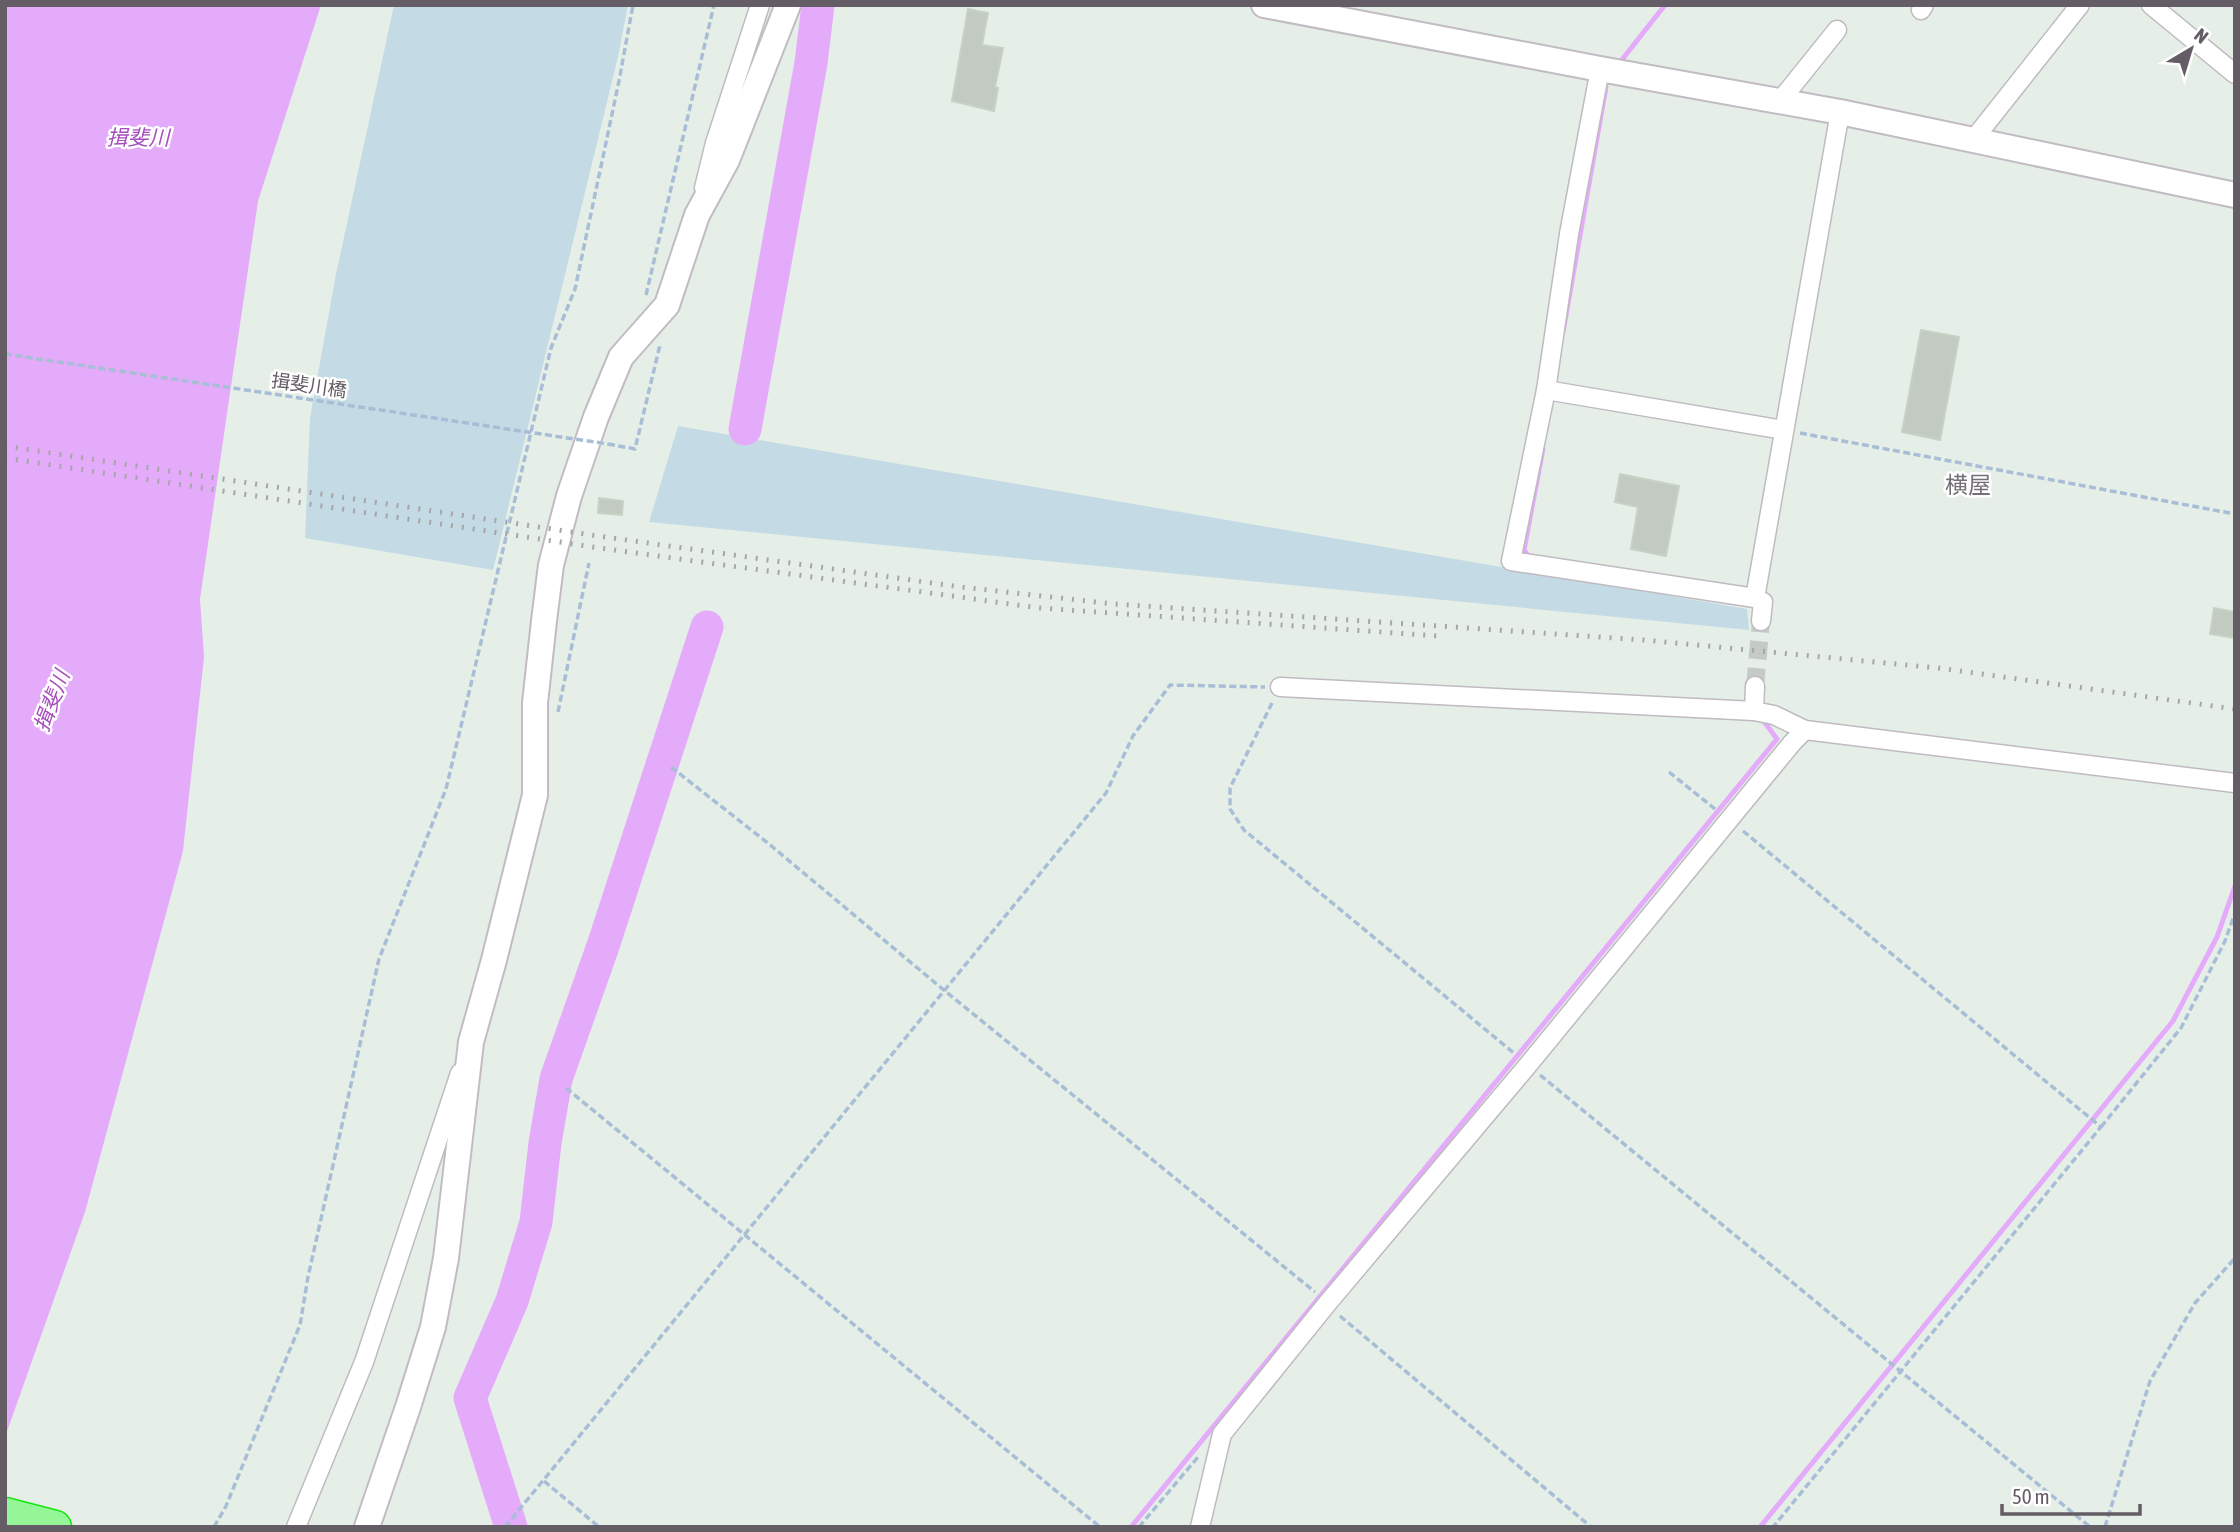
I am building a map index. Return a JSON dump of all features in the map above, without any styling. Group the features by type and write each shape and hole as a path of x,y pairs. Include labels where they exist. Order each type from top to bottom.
{"highway":[{"path":"5,1514 55,1527"}],"street":[{"path":"697,215 715,143 760,5"},
{"path":"296,1527 365,1362 441,1125 471,1042 494,960 536,795 535,703 544,621 551,565 569,496 596,417 621,357 656,301 727,159 788,5"},
{"path":"1264,5 1840,112 2235,195"},
{"path":"1973,140 2080,5"},
{"path":"2151,5 2235,74"},
{"path":"1780,101 1838,30"},
{"path":"1600,69 1569,234 1546,390 1511,561 1755,598 1763,603 1761,621"},
{"path":"1755,598 1840,112"},
{"path":"1546,390 1784,430"},
{"path":"1754,711 1755,686"},
{"path":"1280,687 1754,711 1774,715 1805,730 2235,783"},
{"path":"1200,1527 1222,1434 1326,1305 1805,730"},
{"path":"367,1527 433,1327 446,1258 471,1042"}],"path":[{"path":"214,1527 226,1506 300,1325 379,959 446,789 551,348 575,289 633,5"},
{"path":"656,301 713,5"},
{"name":"揖斐川橋","path":"5,354 635,449 660,348 656,301"},
{"path":"1784,430 2235,514"},
{"path":"556,720 589,563"},
{"path":"505,1527 1106,793 1133,736 1170,685 1280,687 1230,788 1230,808 1244,830 2090,1527"},
{"path":"671,766 1320,1296 1326,1305 1591,1527"},
{"path":"1669,772 2101,1127"},
{"path":"1773,1527 2180,1028 2225,941 2235,913"},
{"path":"566,1088 1100,1527"},
{"path":"2105,1527 2150,1381 2195,1303 2235,1258"},
{"path":"1139,1527 1195,1459 1222,1434"},
{"path":"544,1481 598,1527"}],"shaded area":[{"path":"394,5 628,5 618,57 493,570 305,538 310,418 336,274"},
{"path":"678,426 1747,609 1749,630 649,522"}],"water":[{"name":"揖斐川","path":"5,5 321,5 258,201 200,599 204,657 183,851 85,1212 5,1437"}],"building":[{"path":"968,9 988,13 982,45 1003,48 995,87 998,88 994,111 952,101"},
{"path":"1921,330 1959,337 1940,440 1902,432"},
{"path":"1620,474 1679,486 1666,556 1631,549 1638,507 1615,502"},
{"path":"599,498 623,501 622,515 598,513"},
{"path":"2214,608 2235,612 2235,638 2210,634"}],"waterway":[{"path":"745,429 811,63 818,5"},
{"path":"1617,66 1665,5"},
{"path":"1563,332 1606,87"},
{"path":"1534,557 1529,557 1524,550 1543,449"},
{"path":"511,1527 470,1398 512,1301 536,1222 556,1079 603,946 707,627"},
{"path":"1131,1527 1777,739 1763,720"},
{"path":"1760,1527 2173,1021 2217,937 2235,886"}],"tunnel":[{"path":"1755,686 1761,621"}],"railway":[{"path":"5,446 598,536 961,587 1114,604 1644,640 1938,668 2235,709"},
{"path":"5,458 599,548 1040,608 1438,636"}],"district":[{"name":"横屋","path":"1968,485"}]}
